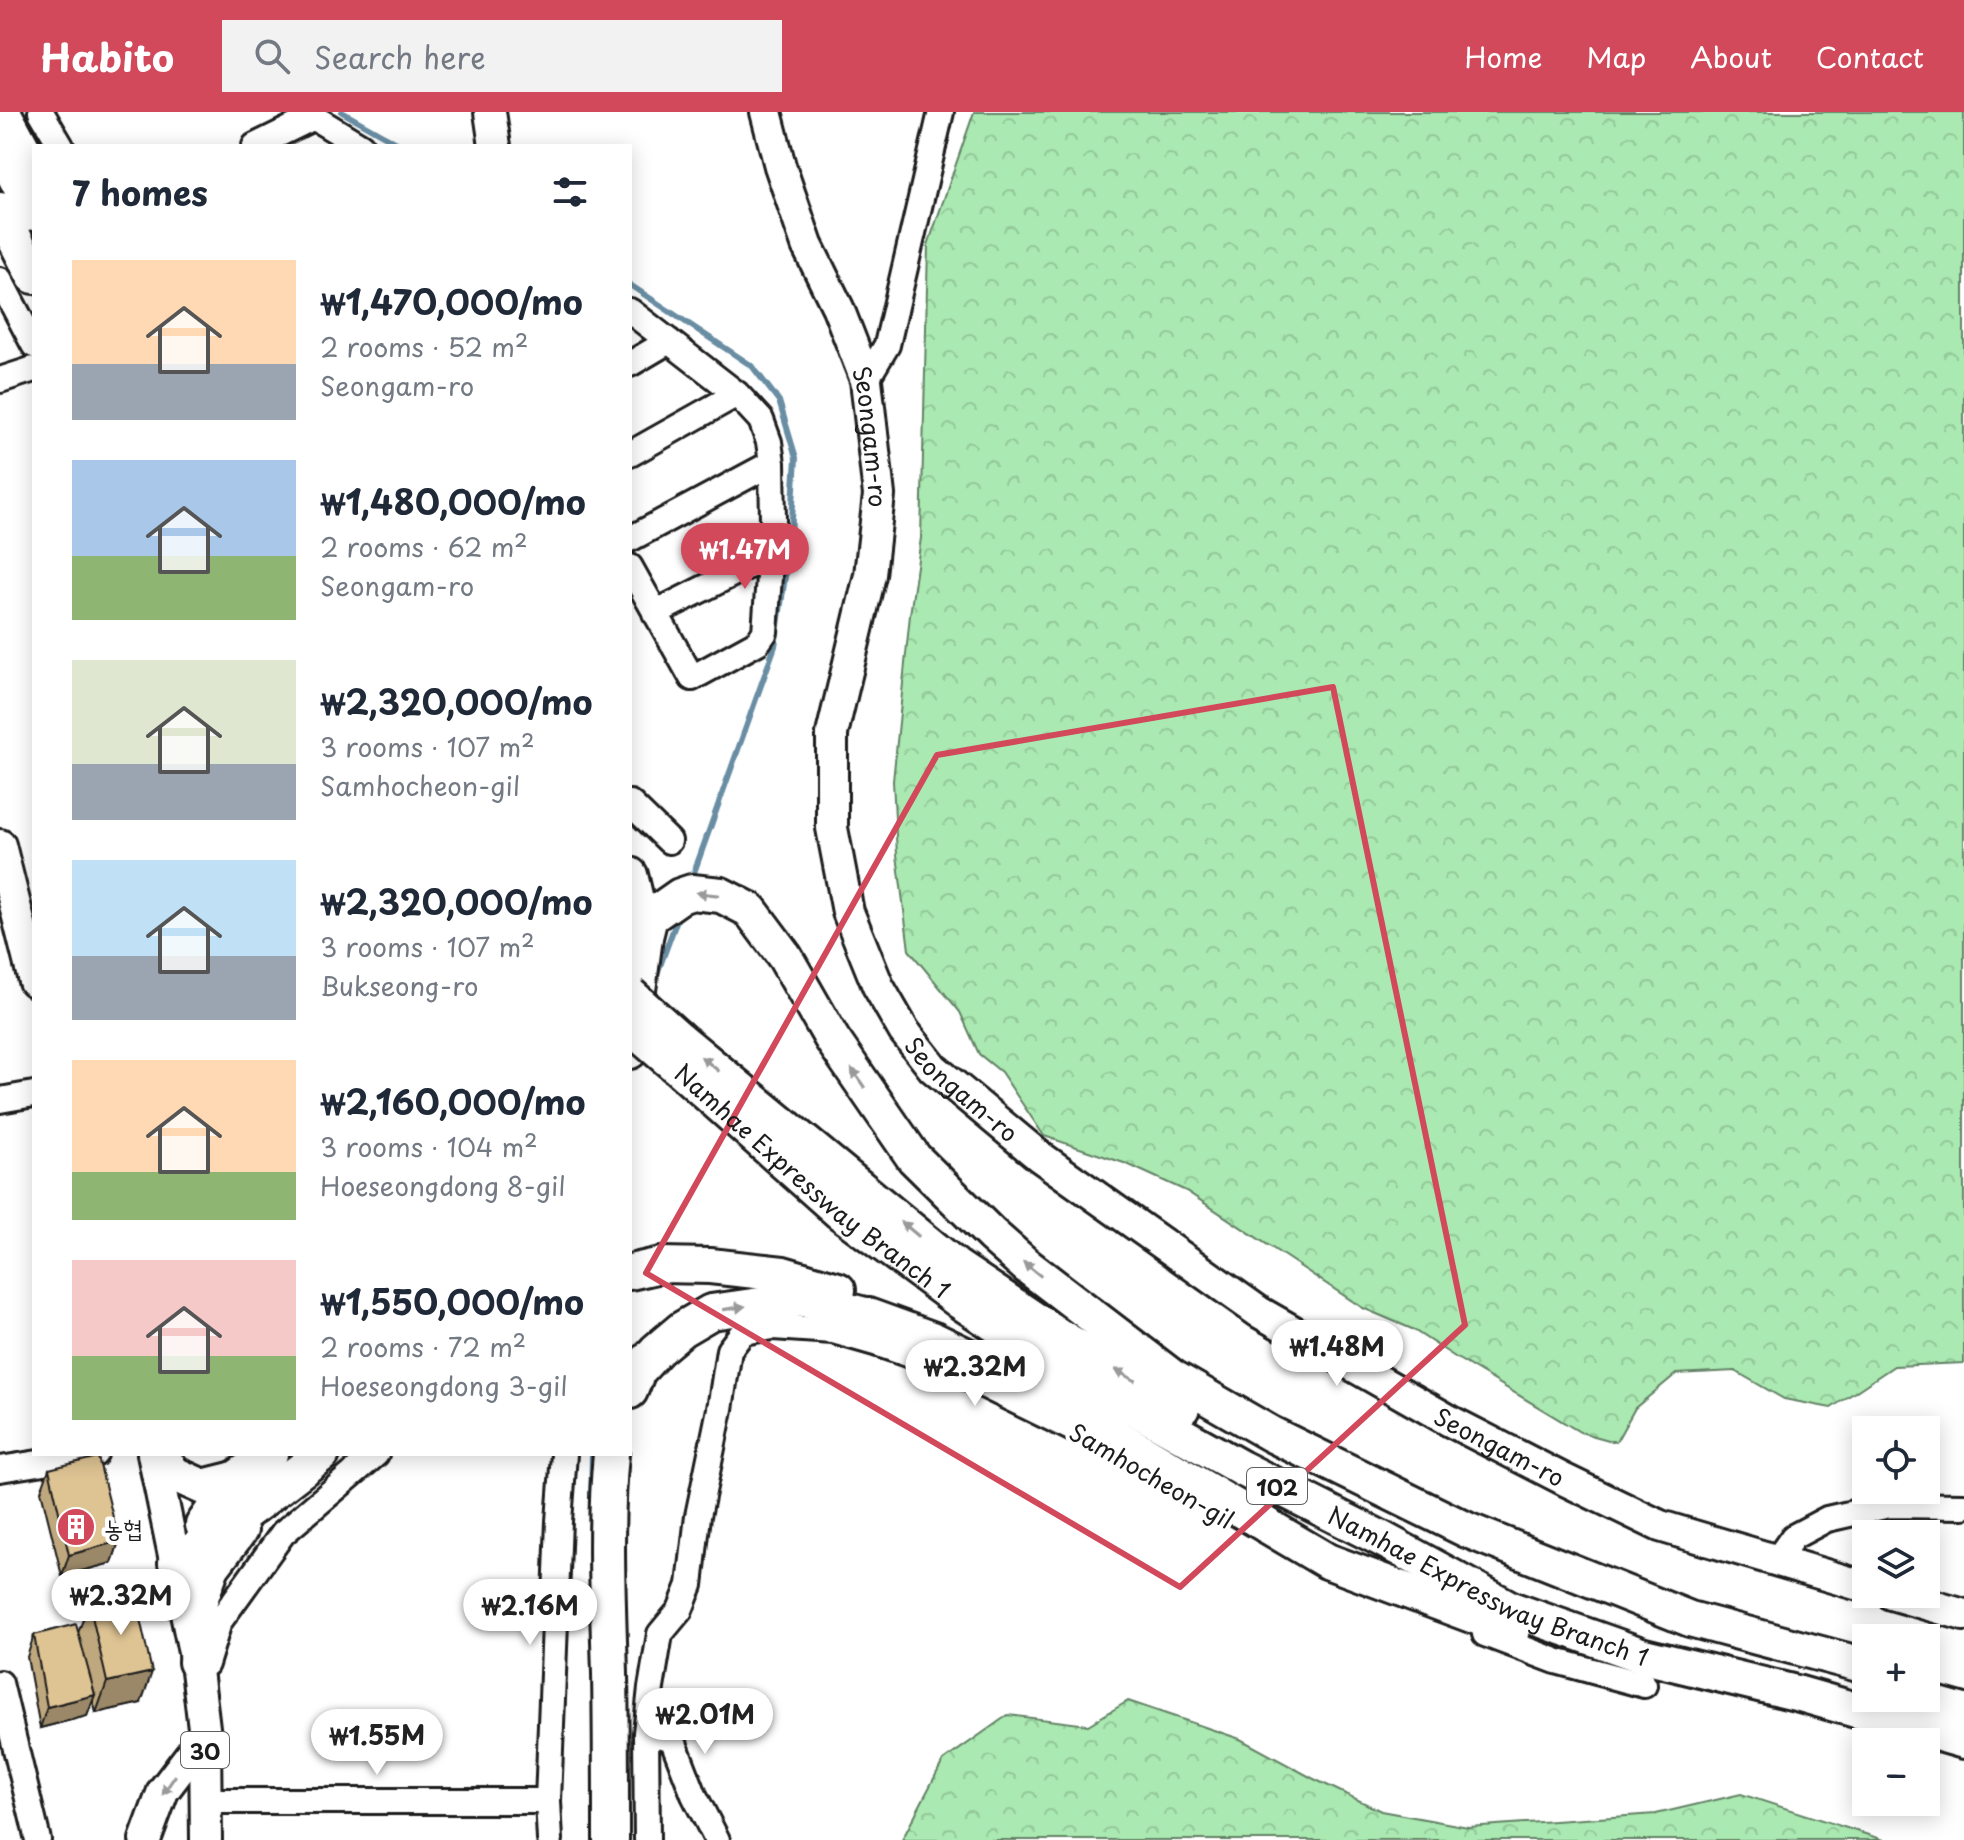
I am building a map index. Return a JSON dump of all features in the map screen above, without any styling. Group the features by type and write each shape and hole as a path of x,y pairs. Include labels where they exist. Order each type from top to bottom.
{"highway":[{"path":"3,112 32,166"},
{"path":"0,147 32,209"},
{"path":"0,210 32,272"},
{"path":"637,952 650,917 680,896 692,892 721,895 750,910 785,957 832,1039 914,1158 1015,1255 1172,1377 1271,1434 1467,1530 1690,1619 1852,1662"},
{"path":"632,897 637,952 632,1023"},
{"name":"Namhae Expressway Branch 1","path":"632,997 677,1051 840,1212 961,1302 1057,1365 1241,1468 1511,1609 1644,1656 1800,1694 1964,1741"},
{"name":"Namhae Expressway Branch 1","path":"632,1027 677,1051 955,1266 1062,1338 1212,1426 1341,1493 1437,1538 1618,1610 1722,1645 1852,1681"},
{"path":"632,1272 661,1265 710,1266 783,1274 916,1312 1010,1359 1302,1528 1396,1568 1511,1609"},
{"path":"632,1386 638,1371 666,1342 711,1312 803,1299 865,1315 934,1340 1036,1389 1327,1561 1531,1637 1693,1688 1852,1732"},
{"path":"158,1456 174,1474 203,1487 235,1479"},
{"path":"176,1563 235,1479 267,1456"},
{"path":"203,1525 289,1456"},
{"path":"176,1563 319,1456"},
{"path":"588,1840 593,1456"},
{"path":"611,1456 606,1503 606,1551 612,1743 611,1840"},
{"path":"198,1674 200,1600 212,1567 261,1501"},
{"path":"1940,1686 1964,1692"},
{"path":"1940,1705 1964,1712"},
{"path":"1940,1754 1964,1760"}],"main road":[{"name":"Seongam-ro","path":"766,112 780,166 807,245 838,308 866,380 879,495 870,575 832,734 832,828 848,912 878,986 904,1031 933,1068 1039,1156 1259,1312 1450,1421 1660,1526 1852,1583"},
{"path":"0,845 28,931 32,964"},
{"name":"30","path":"156,1456 198,1674 205,1736 206,1840"},
{"path":"1940,1608 1964,1615"},
{"path":"145,1840 163,1791 205,1736"}],"street":[{"path":"41,112 60,144"},
{"path":"866,380 887,345 941,112"},
{"path":"261,144 309,115 358,144"},
{"path":"0,280 32,341"},
{"path":"632,313 737,394 761,420 772,463 773,521 765,632 758,642 692,678 632,571"},
{"path":"632,363 669,341"},
{"path":"0,380 32,370"},
{"path":"632,453 737,394"},
{"path":"632,538 772,463"},
{"path":"655,613 770,555"},
{"path":"632,805 669,841"},
{"path":"0,1100 32,1094"},
{"name":"Samhocheon-gil","path":"647,1840 646,1733 660,1634 680,1610 690,1585 698,1516 729,1350 743,1332 773,1327 833,1331 948,1368 1064,1423 1257,1536 1350,1581 1556,1661 1644,1685"},
{"path":"0,1469 82,1456"},
{"path":"198,1674 219,1622 283,1533 374,1456"},
{"path":"550,1840 548,1801 564,1456"},
{"path":"1776,1561 1793,1537 1827,1519 1889,1505 1964,1506"},
{"path":"0,1683 38,1840"},
{"path":"646,1733 672,1738 694,1795 717,1840"},
{"path":"205,1801 548,1801"}],"highlighted area":[{"path":"1333,687 1465,1325 1180,1587 646,1273 937,755"}],"green space":[{"path":"974,112 1964,112 1964,1363 1894,1366 1831,1408 1784,1399 1735,1371 1676,1374 1635,1408 1616,1442 1580,1432 1412,1329 1363,1308 1186,1191 1127,1164 1044,1136 1001,1072 979,1054 960,1012 909,950 897,855 893,781 921,538 928,245"},
{"path":"1128,1701 1240,1739 1381,1811 1468,1827 1656,1814 1741,1794 1884,1840 902,1840 943,1761 1008,1715 1088,1725"}],"building":[{"path":"98,1457 119,1541 69,1555 49,1469"},
{"path":"134,1592 152,1672 107,1682 89,1603"},
{"path":"76,1624 95,1695 47,1707 34,1635"}],"waterway":[{"path":"342,112 398,144"},
{"path":"632,286 752,366 779,401 796,458 791,534 775,646 691,881"},
{"path":"654,982 679,914"},
{"path":"591,1510 592,1456"}],"place":[{"name":"농협","path":"76,1527"}]}
